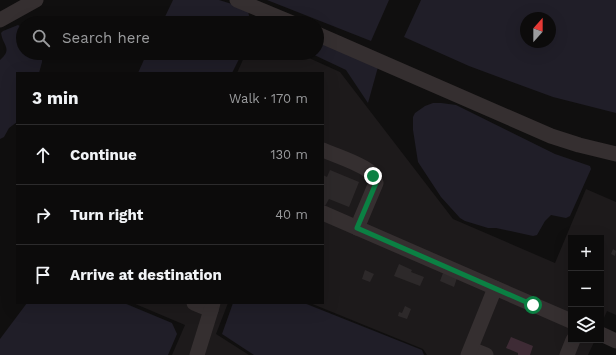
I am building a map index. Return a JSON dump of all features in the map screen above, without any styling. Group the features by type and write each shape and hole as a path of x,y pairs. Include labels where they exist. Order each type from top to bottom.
{"street":[{"path":"0,20 36,0"},
{"path":"237,0 275,16"},
{"path":"324,37 551,136 579,145 616,154"},
{"path":"324,150 363,167 371,173 376,183 357,228"},
{"path":"324,213 568,320"},
{"path":"486,355 469,352 495,288"},
{"path":"197,355 212,306 200,304"},
{"path":"604,335 616,340"},
{"path":"567,355 572,343"}],"shaded area":[{"path":"173,0 219,0 248,9 249,16 165,16"},
{"path":"267,0 389,0 371,41 324,22 324,16 308,16"},
{"path":"421,0 616,0 616,113 553,97 469,66 404,37"},
{"path":"16,26 16,60 42,60 42,62 39,72 16,72 16,123 9,128 4,137 0,139 0,60 7,50 1,33"},
{"path":"324,44 378,67 368,103 346,70 324,60"},
{"path":"144,60 238,60 232,72 138,72"},
{"path":"243,60 313,60 340,72 453,219 555,263 586,189 616,202 616,315 607,311 604,318 604,235 568,235 568,343 594,343 588,355 427,355 423,349 312,304 324,304 324,72 237,72"},
{"path":"433,103 456,105 555,154 590,166 591,169 570,216 566,218 551,215 545,221 537,235 533,236 496,228 488,228 460,218 441,197 418,162 413,130 413,117 415,113 425,106"},
{"path":"26,304 126,304 172,323 177,334 168,355 0,355 0,339"},
{"path":"135,304 228,304 216,334 249,355 172,355 185,325"},
{"path":"233,304 307,304 422,350 424,355 254,355 222,334"},
{"path":"511,337 533,346 530,355 518,355 518,353 506,348"}],"building":[{"path":"330,170 359,182 349,207 329,199 324,206 324,176 327,177"},
{"path":"613,249 616,251 615,256 611,254"},
{"path":"399,264 412,270 411,272 424,277 420,286 394,276"},
{"path":"365,270 374,274 370,282 362,279"},
{"path":"443,273 457,278 454,287 440,281"},
{"path":"405,306 411,309 407,319 398,316 399,312 402,313"}],"route":[{"path":"373,176 376,183 357,228 533,305"}]}
